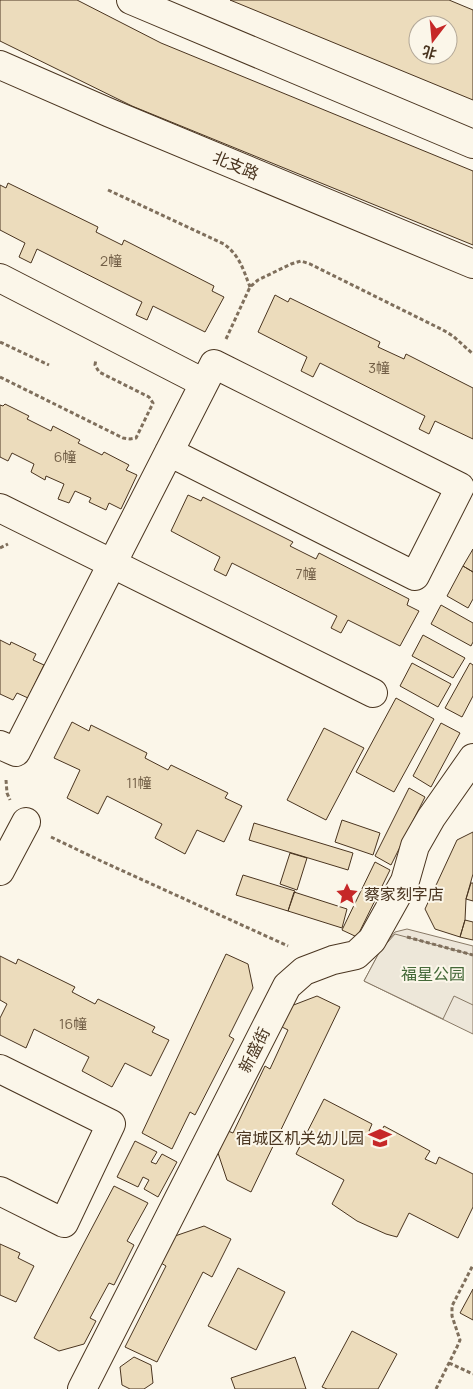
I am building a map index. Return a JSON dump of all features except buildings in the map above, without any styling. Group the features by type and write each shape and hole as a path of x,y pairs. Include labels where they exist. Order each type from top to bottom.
{"street":[{"path":"131,0 473,144"},
{"name":"北支路","path":"0,64 110,113 473,264"},
{"path":"0,278 108,333 209,373 460,486 415,576 169,452"},
{"path":"8,748 112,563 209,373"},
{"path":"0,508 373,693"},
{"name":"新盛街","path":"82,1389 287,986 304,971 356,954 372,940 405,881 415,846 431,818 473,758"},
{"path":"0,871 26,822"},
{"path":"0,1069 111,1124 64,1222 0,1191"}],"path":[{"path":"108,190 224,244 237,257 250,287"},
{"path":"209,373 250,287 258,280 301,261 443,330 453,336 473,354"},
{"path":"0,377 123,438 136,438 153,403 149,397 99,372 95,365 96,358 108,333"},
{"path":"0,342 49,365"},
{"path":"8,748 7,793 26,822 49,836 92,857 325,963"},
{"path":"378,929 473,955"},
{"path":"436,1389 460,1340 452,1316 452,1306 473,1265"},
{"path":"450,1363 473,1374"}],"green space":[{"name":"福星公园","path":"407,929 473,946 473,1034 364,981 380,951 395,932"}],"shaded area":[{"name":"福星公园","path":"395,934 473,955 473,1005 454,996 443,1019 364,981 380,951"}],"place":[{"name":"蔡家刻字店","path":"347,894"},
{"name":"宿城区机关幼儿园","path":"380,1138"}]}
